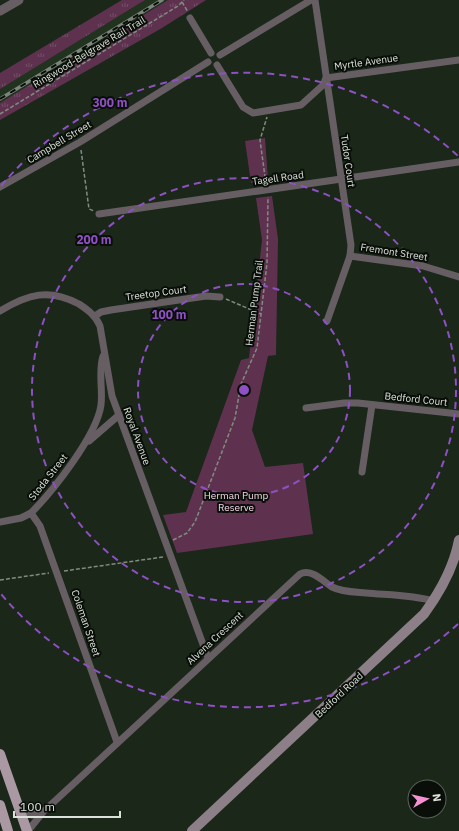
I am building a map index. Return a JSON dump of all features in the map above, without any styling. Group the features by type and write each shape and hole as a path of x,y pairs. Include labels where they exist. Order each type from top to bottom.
{"main road":[{"name":"Bedford Road","path":"192,831 424,614 434,601 456,564 459,540"},
{"path":"0,754 28,831"},
{"path":"0,806 8,831"}],"street":[{"path":"0,12 19,0"},
{"path":"220,55 311,0"},
{"name":"Tudor Court","path":"315,0 350,245 350,256 327,321"},
{"path":"190,18 211,53"},
{"path":"217,52 220,55 221,60 217,65 213,66 208,62 208,56 211,53 217,52"},
{"name":"Myrtle Avenue","path":"217,65 247,110 253,113 301,105 323,85 326,78 459,60"},
{"name":"Campbell Street","path":"0,187 80,142 208,62"},
{"name":"Tagell Road","path":"99,214 459,162"},
{"name":"Fremont Street","path":"350,256 423,266 459,276"},
{"path":"0,311 25,298 45,293 68,299 95,316"},
{"name":"Treetop Court","path":"95,316 101,312 111,310 206,296 220,297"},
{"name":"Royal Avenue","path":"95,316 100,326 112,396 208,658"},
{"name":"Stoda Street","path":"0,522 21,518 31,513 84,445 96,424 101,405 101,365 104,354"},
{"name":"Bedford Court","path":"306,408 344,403 459,414"},
{"name":"Bedford Court","path":"362,472 372,405"},
{"name":"Stoda Street","path":"84,445 119,415"},
{"name":"Coleman Street","path":"31,513 40,526 117,742"},
{"name":"Alvena Crescent","path":"28,831 43,812 117,742 293,579 304,572 312,573 335,588 348,591 418,597 434,601"},
{"path":"20,811 32,815 43,812"}],"path":[{"path":"184,1 190,18"},
{"name":"Ringwood-Belgrave Rail Trail","path":"0,114 184,1"},
{"name":"Herman Pump Trail","path":"166,543 187,532 195,522 235,418 241,384 257,348 267,263 269,220 267,189 260,140 268,111"},
{"path":"80,142 90,209 99,214"},
{"path":"220,297 262,314"},
{"path":"64,571 167,556"},
{"path":"0,580 51,573"}],"shaded area":[{"path":"145,0 168,0 0,103 0,89"}],"green space":[{"path":"122,0 145,0 0,89 0,73"},
{"path":"168,0 206,0 162,28 0,120 0,103"},
{"path":"265,138 268,180 251,183 245,141"},
{"name":"Herman Pump Reserve","path":"272,196 278,239 276,355 268,356 252,430 265,467 303,463 313,534 177,553 163,515 186,512 241,360 249,358 262,240 256,198"}],"railway":[{"path":"0,99 162,0"}]}
